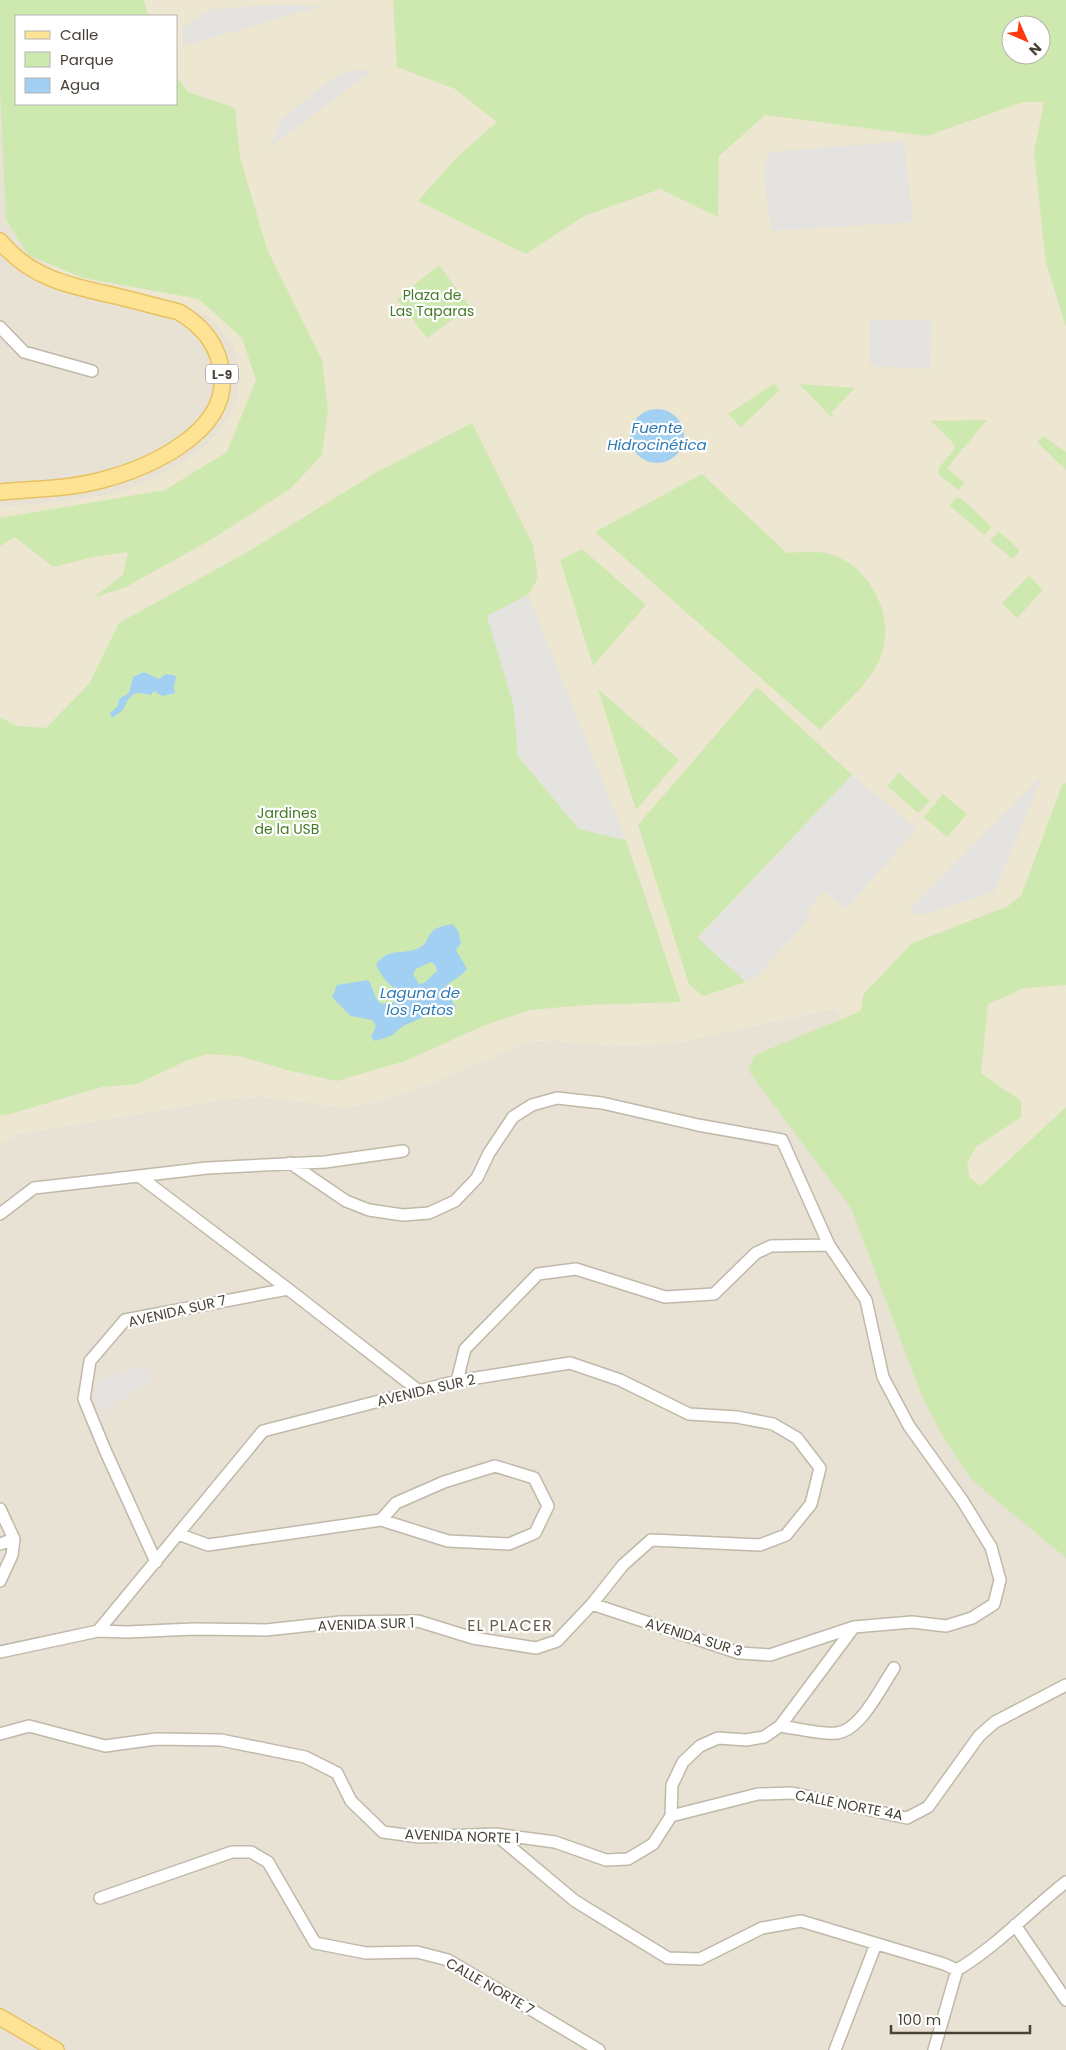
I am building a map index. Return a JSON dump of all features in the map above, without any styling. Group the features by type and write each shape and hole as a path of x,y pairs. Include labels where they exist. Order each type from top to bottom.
{"main road":[{"name":"L-9","path":"0,241 20,261 40,274 63,284 179,312 192,320 205,332 214,345 219,358 222,381 219,402 206,424 190,438 152,461 130,472 101,481 0,492"},
{"path":"0,2016 56,2050"}],"street":[{"path":"0,328 24,352 92,371"},
{"name":"AVENIDA SUR 3","path":"290,1163 346,1201 369,1210 403,1216 428,1213 455,1201 477,1178 489,1153 513,1117 532,1105 557,1098 602,1103 698,1125 782,1140 829,1245 866,1300 883,1377 905,1418 962,1500 991,1547 1000,1580 994,1604 972,1618 946,1626 912,1622 854,1627 770,1655 740,1653 592,1604"},
{"path":"0,1214 34,1188 207,1168 325,1162 403,1151"},
{"path":"139,1176 419,1391"},
{"path":"457,1380 465,1349 538,1274 576,1269 666,1297 714,1294 756,1253 771,1246 829,1245"},
{"name":"AVENIDA SUR 7","path":"156,1562 84,1399 90,1361 125,1320 288,1289"},
{"name":"AVENIDA SUR 2","path":"98,1630 263,1431 457,1380 570,1363 620,1380 688,1414 737,1417 773,1424 797,1438 820,1468"},
{"path":"178,1534 208,1545 380,1520 448,1541 508,1544 535,1533 548,1506 534,1478 495,1466 444,1482 396,1503 380,1520"},
{"name":"AVENIDA SUR 1","path":"0,1652 98,1630 127,1632 194,1629 266,1630 340,1622 418,1621 473,1638 536,1648 557,1641 592,1604 622,1565 652,1540 760,1545 786,1535 811,1504 820,1468"},
{"path":"0,1509 14,1539 12,1555 0,1582"},
{"path":"0,1544 14,1539"},
{"path":"671,1816 672,1785 683,1762 700,1746 718,1738 746,1740 764,1737 780,1726 854,1627"},
{"path":"780,1726 836,1734 848,1731 858,1723 894,1668"},
{"name":"CALLE NORTE 4A","path":"671,1816 758,1794 792,1793 907,1818 928,1807 979,1736 995,1722 1066,1684"},
{"name":"AVENIDA NORTE 1","path":"0,1734 29,1726 105,1746 156,1739 221,1740 304,1757 337,1773 352,1800 383,1832 420,1837 495,1834 555,1842 606,1860 628,1859 654,1844 671,1816"},
{"path":"495,1834 575,1901 668,1958 700,1959 762,1928 801,1921 944,1964 957,1970"},
{"name":"CALLE NORTE 7","path":"100,1898 232,1852 251,1852 268,1862 315,1943 366,1953 417,1952 448,1960 600,2050"},
{"path":"934,2050 957,1970 974,1959 1066,1882"},
{"path":"1015,1925 1066,2000"},
{"path":"835,2050 876,1944"}],"shaded area":[{"path":"0,0 1066,0 1066,1460 865,1055 834,1008 680,1042 633,1046 555,1040 533,1041 424,1086 374,1103 342,1107 260,1096 232,1098 17,1134 0,1143 0,508 84,499 117,493 141,485 177,467 201,450 218,434 237,402 240,381 238,358 232,342 210,317 186,307 90,285 62,275 44,262 31,246"},
{"path":"277,5 322,6 183,46 182,29 211,9"},
{"path":"0,40 14,114 151,299 186,307 210,317 232,342 238,358 240,381 237,402 218,434 201,450 177,467 141,485 117,493 84,499 0,508"},
{"path":"353,70 372,71 270,147 281,120 331,79"},
{"path":"904,141 913,222 771,231 764,174 766,157 771,152"},
{"path":"870,320 932,320 930,369 870,366"},
{"path":"528,595 626,840 579,829 518,756 514,706 487,616"},
{"path":"852,775 917,829 846,909 824,891 806,913 810,918 753,980 746,982 698,938"},
{"path":"1043,775 994,892 918,916 910,909"},
{"path":"835,1008 890,1095 1066,1460 1066,2050 0,2050 0,1143 17,1134 232,1098 260,1096 342,1107 374,1103 424,1086 533,1041 555,1040 633,1046 680,1042"},
{"path":"145,1366 150,1382 99,1413 95,1394 96,1383 101,1379"}],"green space":[{"path":"0,0 144,0 148,15 15,15 15,105 178,105 178,79 188,92 235,108 240,157 267,249 322,360 328,410 322,455 290,489 212,539 126,587 93,598 123,575 128,552 93,557 53,567 15,537 0,546 0,518 165,490 227,452 256,380 242,338 199,299 83,278 28,255 6,220 0,86"},
{"path":"393,0 1066,0 1066,327 1046,263 1034,153 1044,102 1023,102 927,136 765,115 719,156 718,217 660,189 584,216 526,254 418,201 456,158 497,122 455,89 397,67"},
{"name":"Plaza de Las Taparas","path":"439,265 470,307 427,338 397,299"},
{"path":"774,384 780,390 741,427 728,414"},
{"path":"799,384 855,388 832,412 833,419"},
{"path":"987,420 947,468 965,483 958,490 939,475 938,469 955,445 931,421"},
{"name":"Jardines de la USB","path":"472,423 533,545 538,578 528,595 487,616 514,706 518,756 579,829 626,840 681,1002 586,1005 530,1010 483,1026 405,1061 337,1081 291,1071 239,1056 207,1054 188,1060 137,1084 102,1087 10,1114 0,1115 0,717 17,726 46,728 89,684 119,623 244,554 377,472"},
{"path":"1043,436 1066,452 1066,470 1037,442"},
{"path":"702,474 787,553 822,552 833,555 861,573 872,586 879,601 884,617 885,634 883,651 876,667 858,691 820,730 595,532"},
{"path":"956,497 962,499 990,525 991,528 984,535 950,506"},
{"path":"997,532 1019,549 1019,552 1013,559 990,541"},
{"path":"582,549 646,605 593,666 560,560"},
{"path":"1029,576 1043,590 1017,618 1002,603"},
{"path":"757,687 852,775 698,937 746,982 703,996 689,984 638,825"},
{"path":"598,689 679,760 636,810"},
{"path":"899,773 930,801 918,813 887,786"},
{"path":"1066,783 1066,985 1024,988 988,1004 981,1073 1021,1101 1021,1117 976,1147 967,1162 970,1178 981,1186 1066,1107 1066,1558 972,1480 944,1438 921,1394 851,1208 748,1070 755,1055 861,1011 863,995 911,944 1008,906 1021,896 1062,785"},
{"path":"943,794 967,814 947,837 924,817"}],"water":[{"name":"Fuente Hidrocinética","path":"652,409 662,409 672,413 680,421 684,436 680,451 672,459 662,463 652,463 642,459 634,451 630,441 630,431 634,421 642,413"},
{"path":"144,672 159,679 166,674 176,676 175,693 162,696 154,691 151,695 133,694 123,710 112,718 110,713 118,706 119,699 129,693 133,677"},
{"name":"Laguna de los Patos","path":"453,924 458,931 461,943 456,950 467,969 445,987 456,1008 451,1015 426,1016 403,1026 391,1036 375,1041 371,1037 376,1026 372,1020 351,1016 332,997 337,985 368,980 376,998 381,1004 401,1001 404,994 387,982 376,965 385,955 390,953 419,948 435,929","holes":["431,962 436,966 437,971 424,983 419,984 413,974 416,969"]}],"district":[{"name":"EL PLACER","path":"510,1625"}]}
